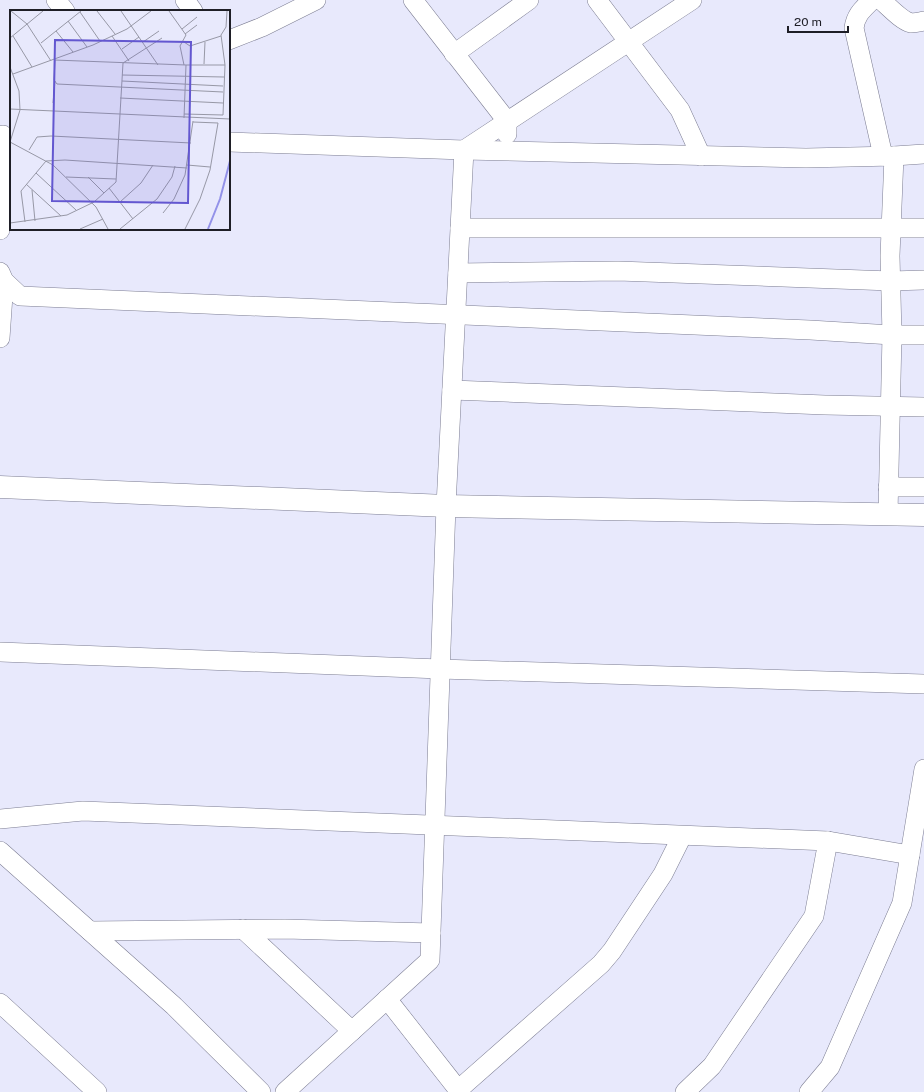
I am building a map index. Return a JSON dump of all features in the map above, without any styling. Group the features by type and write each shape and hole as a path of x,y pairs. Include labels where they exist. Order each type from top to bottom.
{"street":[{"path":"56,0 64,10"},
{"path":"184,0 192,10"},
{"path":"413,0 507,121 508,151"},
{"path":"454,54 529,0"},
{"path":"464,150 692,0"},
{"path":"872,0 858,14 855,20 854,28 889,156 892,335 888,514"},
{"path":"881,0 905,20 916,23 924,21"},
{"path":"600,1 628,42 680,110 701,156"},
{"path":"230,40 262,27 308,2"},
{"path":"0,230 5,133"},
{"path":"230,142 464,150 806,158 924,154"},
{"path":"285,1092 430,960 446,506 464,150"},
{"path":"460,228 924,228"},
{"path":"458,274 618,271 891,281 924,280"},
{"path":"2,276 20,296 810,330 892,335 924,335"},
{"path":"0,338 2,276"},
{"path":"452,390 825,405 924,407"},
{"path":"0,487 446,506 924,515"},
{"path":"888,487 924,487"},
{"path":"0,652 440,669 924,684"},
{"path":"809,1092 830,1067 902,903 910,855 918,836 924,769"},
{"path":"0,819 83,810 828,841 910,855"},
{"path":"387,999 459,1091 601,964 612,951 663,874 682,836"},
{"path":"685,1092 712,1066 814,916 828,841"},
{"path":"0,851 174,1006 261,1092"},
{"path":"242,929 352,1031"},
{"path":"90,931 285,929 431,933"},
{"path":"0,1003 97,1092"}]}
